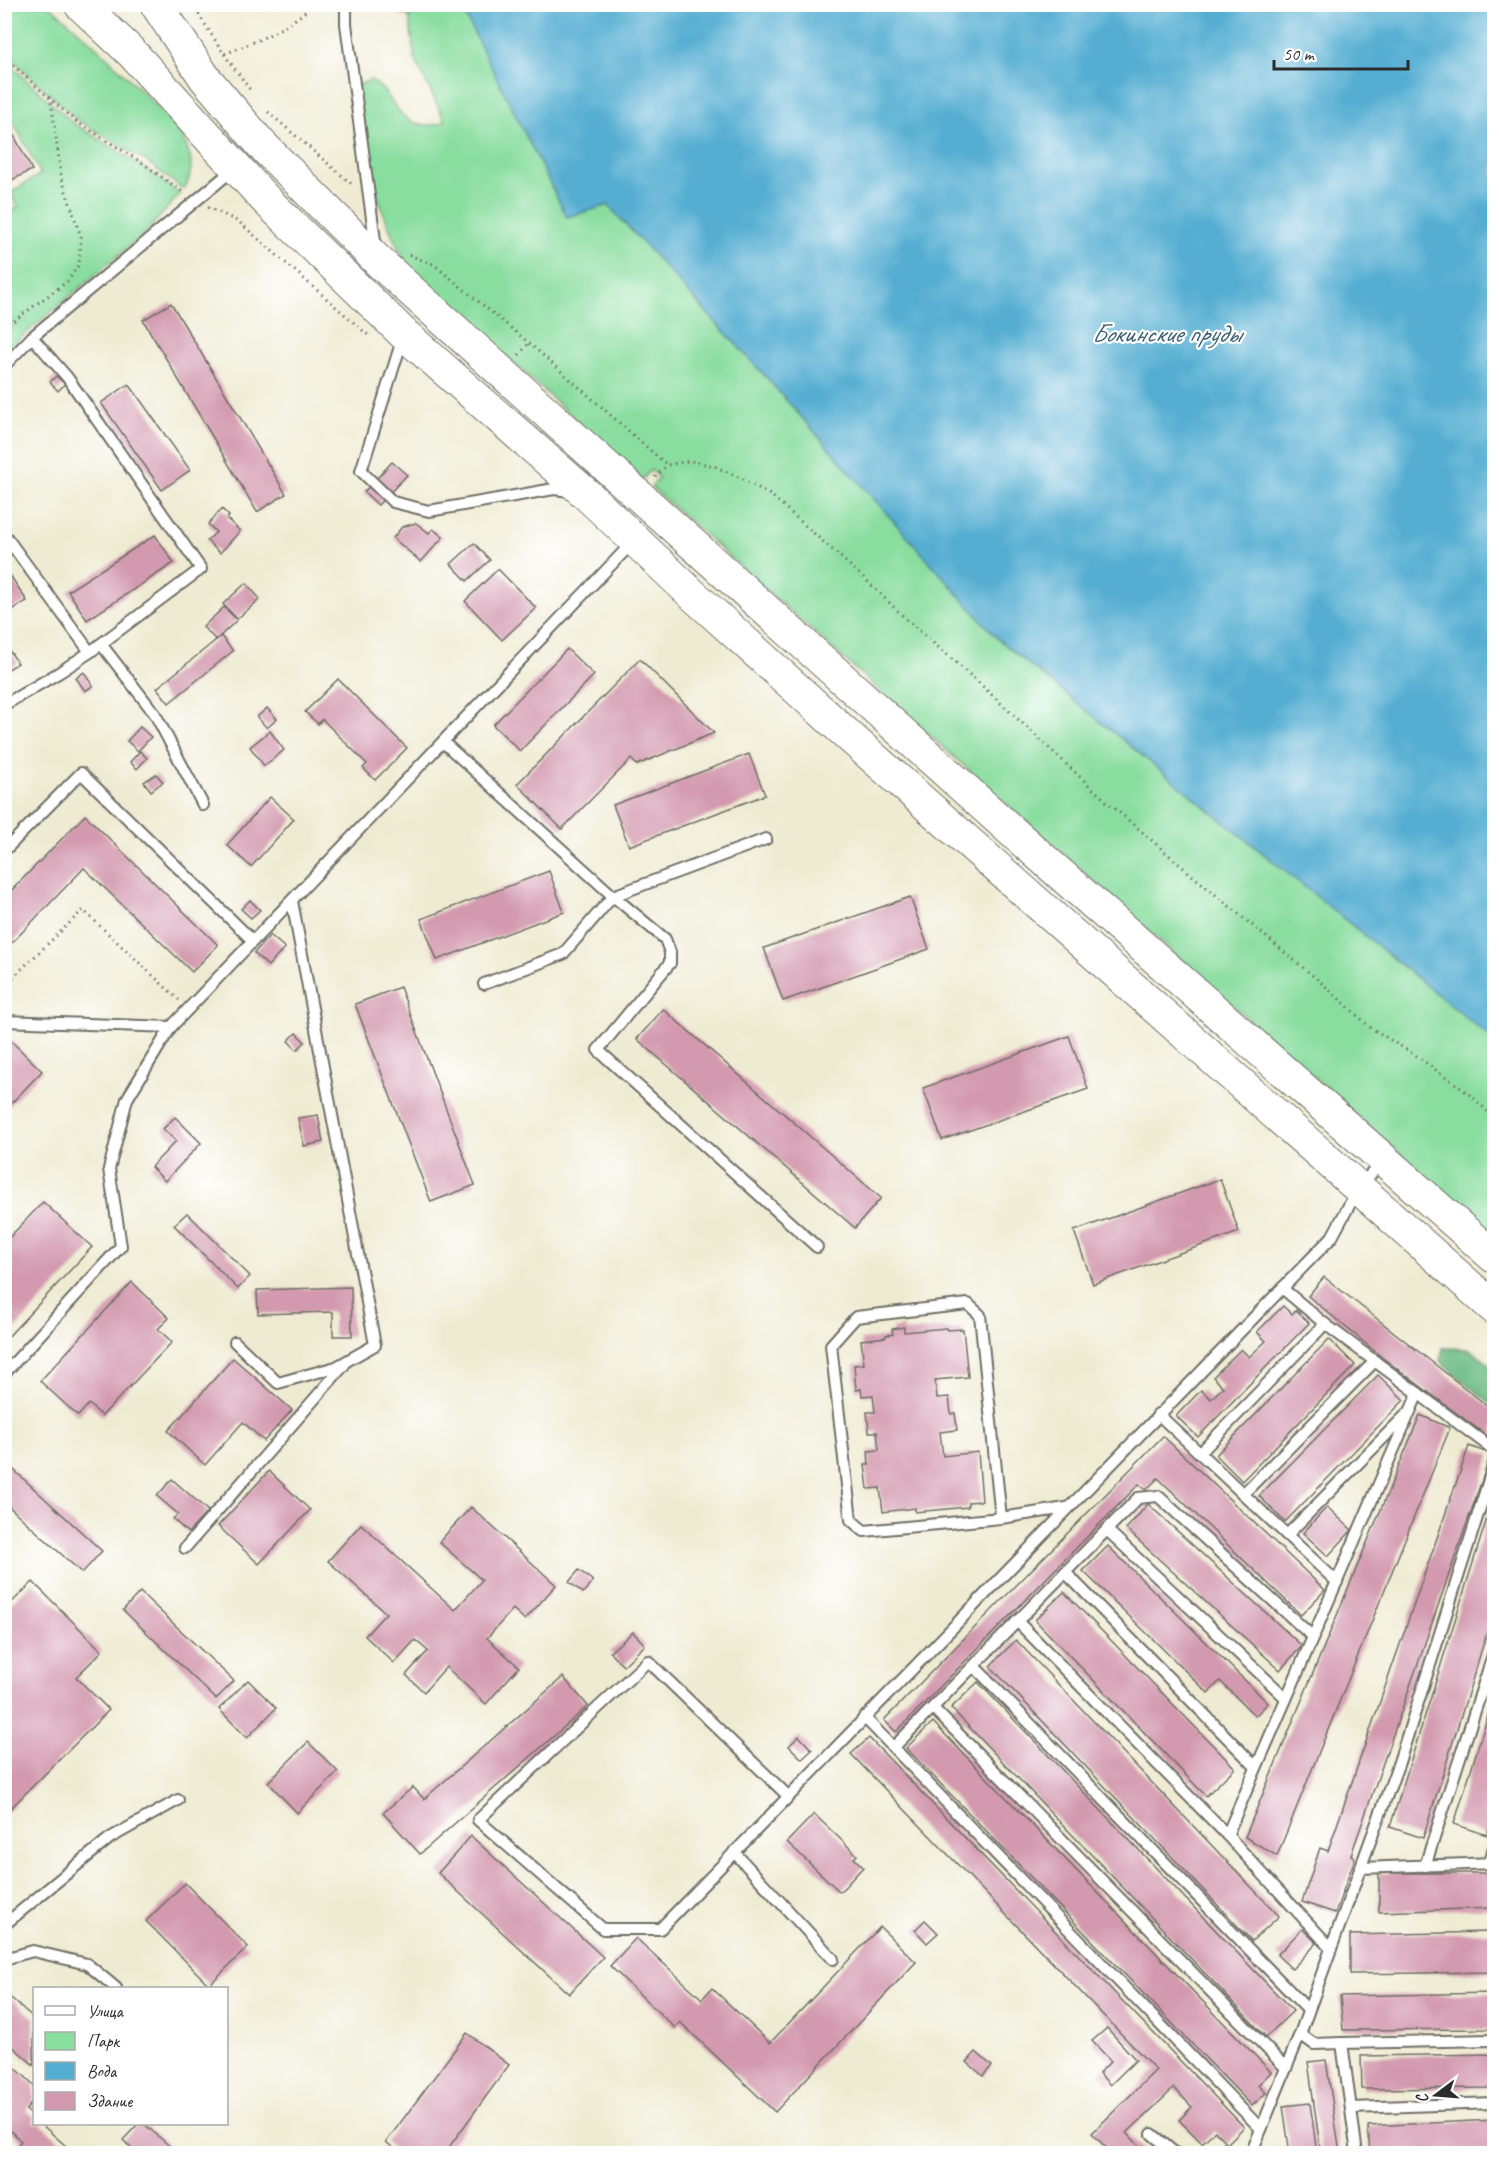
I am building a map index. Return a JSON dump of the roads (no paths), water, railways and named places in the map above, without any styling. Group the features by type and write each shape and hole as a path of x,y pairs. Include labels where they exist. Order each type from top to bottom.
{"main road":[{"path":"80,4 130,52 400,345 585,493 850,737 1494,1308"},
{"path":"156,4 205,78 261,144 378,261 998,818 1494,1257"}],"lane":[{"path":"346,4 346,24 378,261"},
{"path":"4,366 32,337 236,167"},
{"path":"4,705 90,652 201,569 68,377 32,337"},
{"path":"400,345 361,471 393,502 429,511 554,489 585,493"},
{"path":"4,534 90,652"},
{"path":"4,1374 121,1246 109,1169 127,1100 171,1027 634,540"},
{"path":"101,644 155,714 203,805"},
{"path":"442,742 613,896 665,939 670,952 670,963 598,1050 817,1247"},
{"path":"4,851 81,772 253,941"},
{"path":"484,984 562,954 613,896 766,839"},
{"path":"235,1342 278,1383 336,1367 375,1345 292,901"},
{"path":"4,1021 171,1027"},
{"path":"788,1796 648,1661 478,1820 603,1929 660,1929 1066,1508 1332,1237 1359,1187 1384,1160"},
{"path":"1282,1288 1325,1324 1494,1450"},
{"path":"1001,1518 980,1315 968,1304 856,1317 831,1345 851,1520 864,1531 1001,1518 1066,1508"},
{"path":"1200,1453 1325,1324"},
{"path":"185,1548 349,1359"},
{"path":"1243,1494 1375,1361"},
{"path":"1227,1835 1418,1393"},
{"path":"1287,1535 1412,1409"},
{"path":"1158,1414 1337,1582"},
{"path":"1251,2154 1299,2034 1399,1762 1494,1464"},
{"path":"894,1748 1138,1498 1158,1496 1313,1637"},
{"path":"1107,1530 1286,1698"},
{"path":"1065,1572 1256,1767"},
{"path":"1017,1621 1227,1835 1331,1948"},
{"path":"1425,1866 1494,1652"},
{"path":"974,1666 1308,2010"},
{"path":"933,1708 1286,2068"},
{"path":"864,1717 1261,2129"},
{"path":"4,1925 110,1838 178,1800"},
{"path":"1360,1869 1492,1863 1494,1847"},
{"path":"734,1852 833,1959"},
{"path":"4,1959 33,1951 87,1964 114,1987"},
{"path":"1299,2034 1314,2044 1494,2040"},
{"path":"1342,2043 1357,2154"},
{"path":"1351,2108 1494,2103"},
{"path":"1152,2134 1176,2154"}],"water":[{"name":"Бокинские пруды","path":"460,5 1494,5 1494,1040 998,639 766,377 608,205 567,217"}]}
